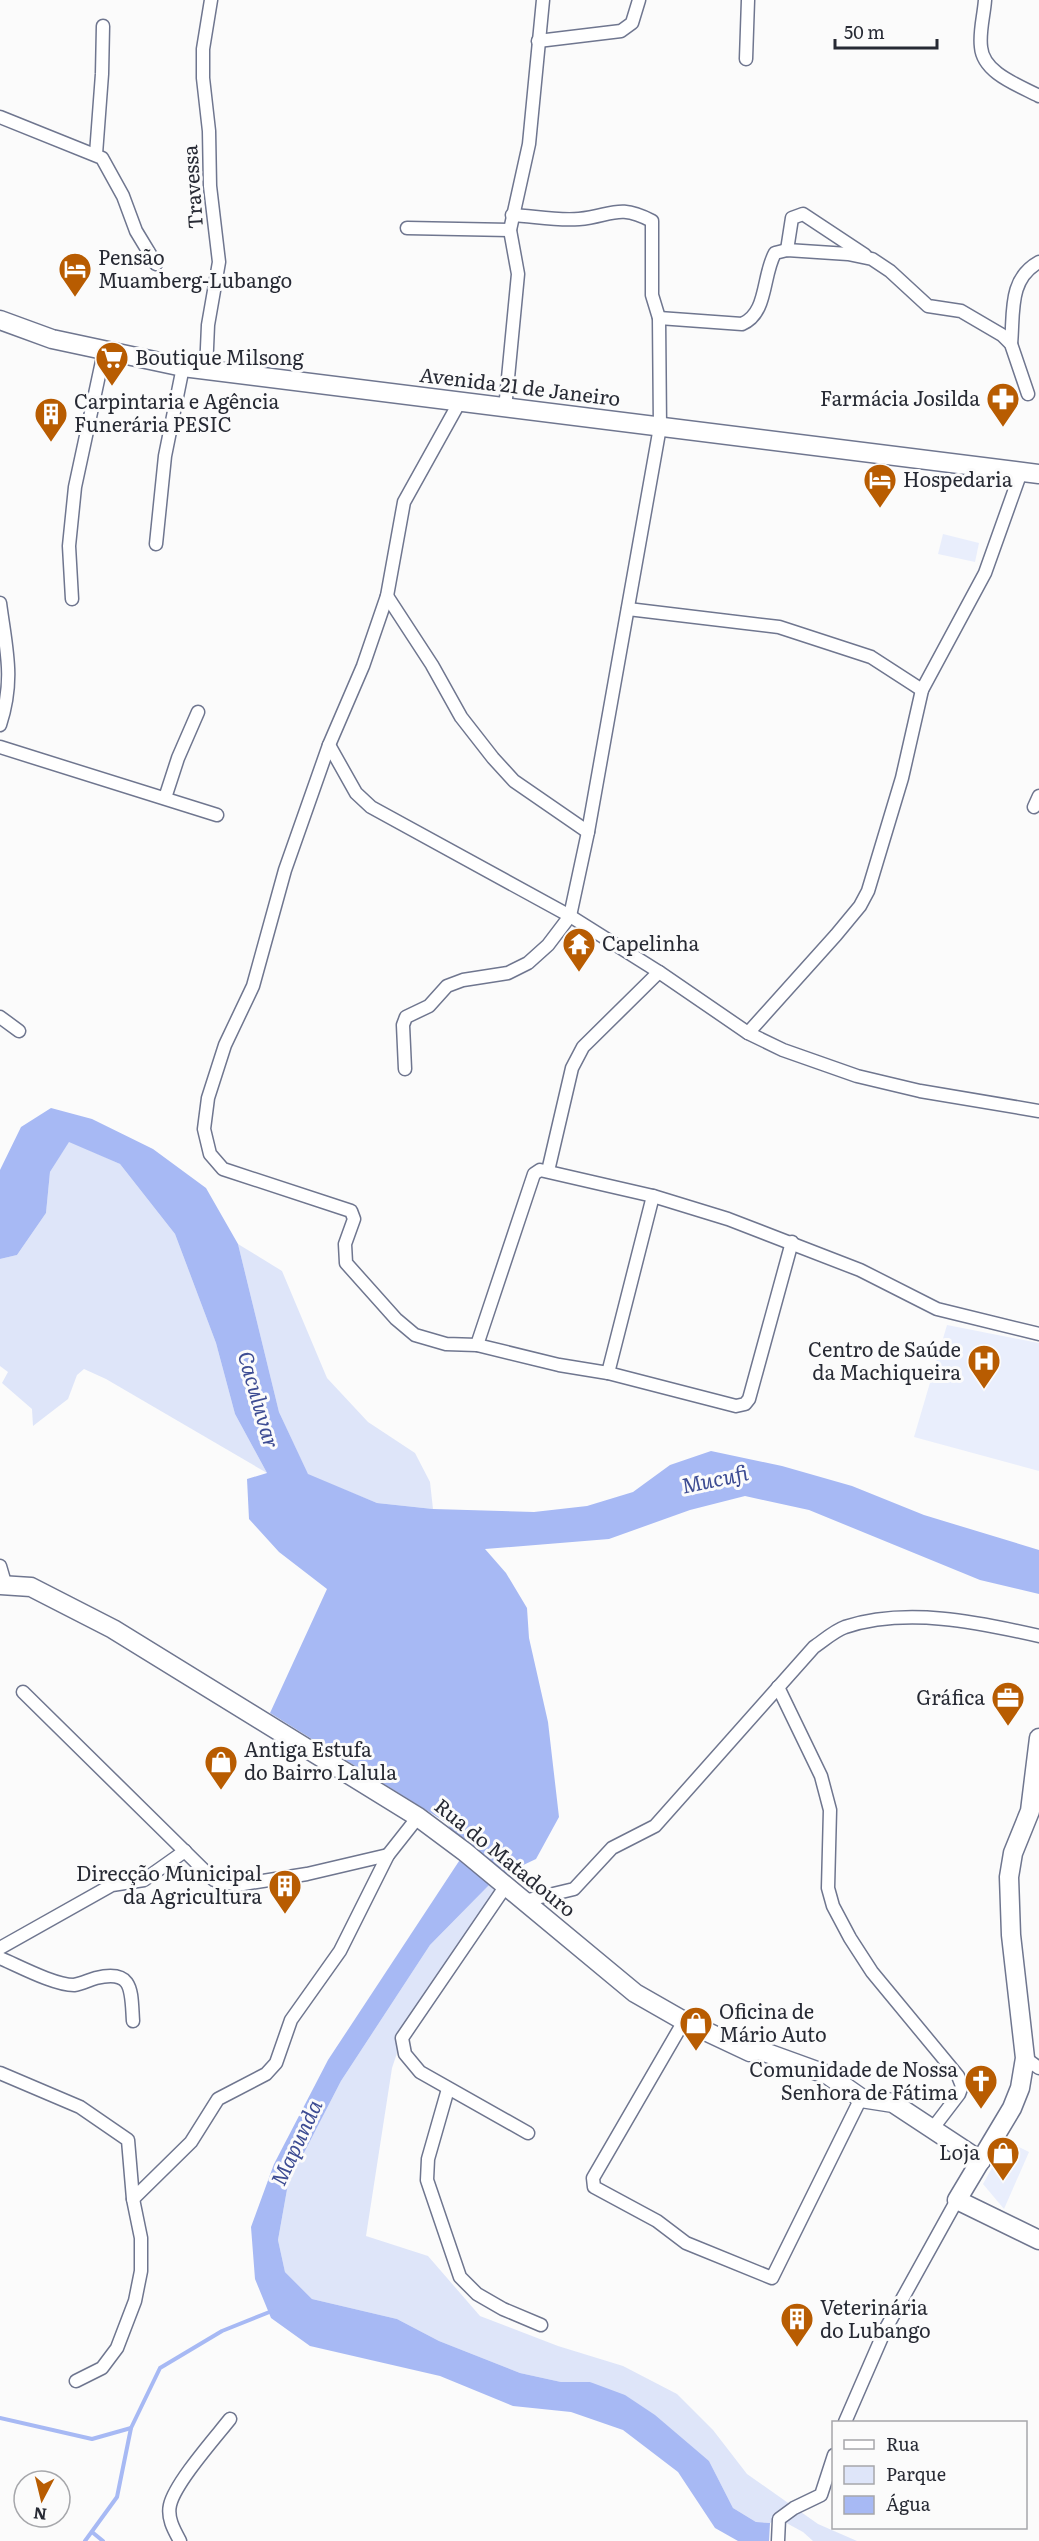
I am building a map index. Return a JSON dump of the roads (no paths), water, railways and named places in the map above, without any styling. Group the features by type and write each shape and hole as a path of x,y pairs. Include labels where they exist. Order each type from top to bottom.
{"street":[{"name":"Travessa","path":"206,371 208,325 219,262 210,186 209,131 203,78 203,47 211,0"},
{"path":"506,409 518,274 510,230 529,144 543,0"},
{"path":"538,41 621,30 632,23 639,0"},
{"path":"746,59 748,0"},
{"path":"985,0 981,47 986,63 1009,81 1039,96"},
{"path":"96,154 102,86 103,26"},
{"path":"0,117 75,149 96,154 105,163 123,196 136,231 156,264"},
{"path":"405,1069 404,1025 406,1017 429,1006 447,986 464,980 508,973 528,963 548,945 570,916 588,832 660,428 659,318 652,295 652,221 635,212 617,210 579,219 512,215"},
{"path":"787,250 792,218 797,214 803,214 890,271 928,306 961,311 1002,335 1011,344"},
{"path":"407,228 510,230"},
{"path":"659,318 742,324 752,320 758,312 769,263 776,253 787,250 848,254 872,259"},
{"path":"1028,394 1011,344 1016,289 1020,278 1028,268 1039,262"},
{"name":"Avenida 21 de Janeiro","path":"0,320 52,339 104,352 206,371 1030,473"},
{"path":"72,599 69,546 75,487 104,352"},
{"path":"156,544 165,456 183,367"},
{"path":"459,403 404,502 387,596 363,666 329,745 285,870 253,986 225,1045 208,1098 204,1129 210,1154 223,1169 351,1211 354,1219 345,1244 346,1263 396,1319 415,1335 446,1344 477,1345 559,1365 608,1373 736,1406 745,1404 749,1399 792,1242"},
{"path":"748,1033 860,906 868,891 902,778 922,690 985,573 1030,473"},
{"path":"387,596 432,666 461,717 493,758 514,781 588,832"},
{"path":"0,603 9,668 8,699 0,725"},
{"path":"628,609 779,627 871,657 922,690"},
{"path":"165,798 178,758 198,712"},
{"path":"329,745 356,793 371,807 570,916 659,972 748,1033 783,1050 857,1076 920,1091 1039,1111"},
{"path":"0,747 217,815"},
{"path":"548,1171 572,1068 583,1047 659,972"},
{"path":"0,1017 19,1031"},
{"path":"477,1345 534,1174 548,1171 653,1196 792,1242 860,1270 937,1309 1039,1334"},
{"path":"608,1373 653,1196"},
{"path":"0,1566 3,1584"},
{"name":"Rua do Matadouro","path":"3,1584 31,1587 113,1629 418,1817 465,1852 635,1993 684,2021 750,2052 759,2050 828,2075 861,2098 893,2103 981,2161"},
{"path":"524,1901 574,1889 612,1848 655,1826 814,1647 843,1628 887,1618 968,1619 1039,1635"},
{"path":"778,1686 821,1776 827,1798 830,1810 828,1888 833,1906 872,1972 952,2068 962,2085 959,2094 933,2128"},
{"path":"23,1692 213,1880 237,1886 307,1874 388,1855"},
{"path":"845,2421 885,2330 928,2248 1012,2108 1032,2063 1011,1935 1009,1877 1014,1853 1030,1811 1039,1738"},
{"path":"133,2199 191,2142 218,2099 266,2074 276,2063 291,2020 340,1951 388,1855 418,1817"},
{"path":"0,1948 112,1885 144,1880 185,1851"},
{"path":"501,1882 402,2038 405,2054 420,2072 528,2133"},
{"path":"0,1958 62,1983 75,1985 114,1974 122,1977 131,1987 133,2021"},
{"path":"684,2021 593,2178 594,2187 657,2221 686,2243 738,2266 772,2278 861,2098"},
{"path":"0,2073 80,2106 128,2140 133,2199 141,2238 141,2271 135,2301 117,2348 102,2368 76,2381"},
{"path":"448,2089 428,2159 427,2180 460,2277 477,2294 502,2309 541,2325"},
{"path":"957,2200 1039,2240"},
{"path":"180,2541 171,2525 170,2505 181,2484 230,2419"},
{"path":"778,2541 779,2519 794,2508 821,2495 832,2461"}],"water":[{"path":"51,1108 92,1119 153,1149 206,1188 238,1244 279,1412 308,1474 377,1503 433,1509 534,1512 587,1506 633,1492 670,1465 711,1451 782,1466 852,1486 924,1515 1039,1550 1039,1594 980,1580 809,1510 745,1496 690,1510 609,1539 485,1549 506,1573 527,1608 529,1638 548,1722 559,1817 536,1859 496,1878 430,1945 341,2081 288,2184 278,2240 285,2272 312,2299 397,2319 439,2341 520,2373 561,2382 590,2382 625,2395 655,2415 709,2461 733,2508 756,2522 770,2523 769,2541 738,2541 715,2528 678,2472 623,2430 571,2412 513,2406 440,2376 310,2346 271,2318 255,2279 251,2227 274,2164 328,2060 465,1852 447,1823 270,1713 327,1589 279,1552 249,1519 247,1479 267,1473 235,1414 216,1343 175,1234 120,1164 69,1142 50,1172 46,1213 17,1255 0,1259 0,1170 21,1127"}],"waterway":[{"path":"85,2541 117,2497 131,2428 160,2368 222,2331 272,2311"},
{"path":"0,2418 92,2439 131,2428"},
{"path":"92,2532 103,2541"}],"place":[{"name":"Pensão Muamberg-Lubango","path":"75,298"},
{"name":"Boutique Milsong","path":"112,387"},
{"name":"Farmácia Josilda","path":"1003,428"},
{"name":"Carpintaria e Agência Funerária PESIC","path":"51,443"},
{"name":"Hospedaria","path":"880,509"},
{"name":"Capelinha","path":"579,973"},
{"name":"Centro de Saúde da Machiqueira","path":"984,1390"},
{"name":"Gráfica","path":"1008,1727"},
{"name":"Antiga Estufa do Bairro Lalula","path":"221,1791"},
{"name":"Direcção Municipal da Agricultura","path":"285,1915"},
{"name":"Oficina de Mário Auto","path":"696,2052"},
{"name":"Comunidade de Nossa Senhora de Fátima","path":"981,2110"},
{"name":"Loja","path":"1003,2182"},
{"name":"Veterinária do Lubango","path":"797,2348"}],"water label":[{"name":"Caculuvar","path":"258,1400"},
{"name":"Mucufi","path":"715,1480"},
{"name":"Mapunda","path":"297,2143"}]}
